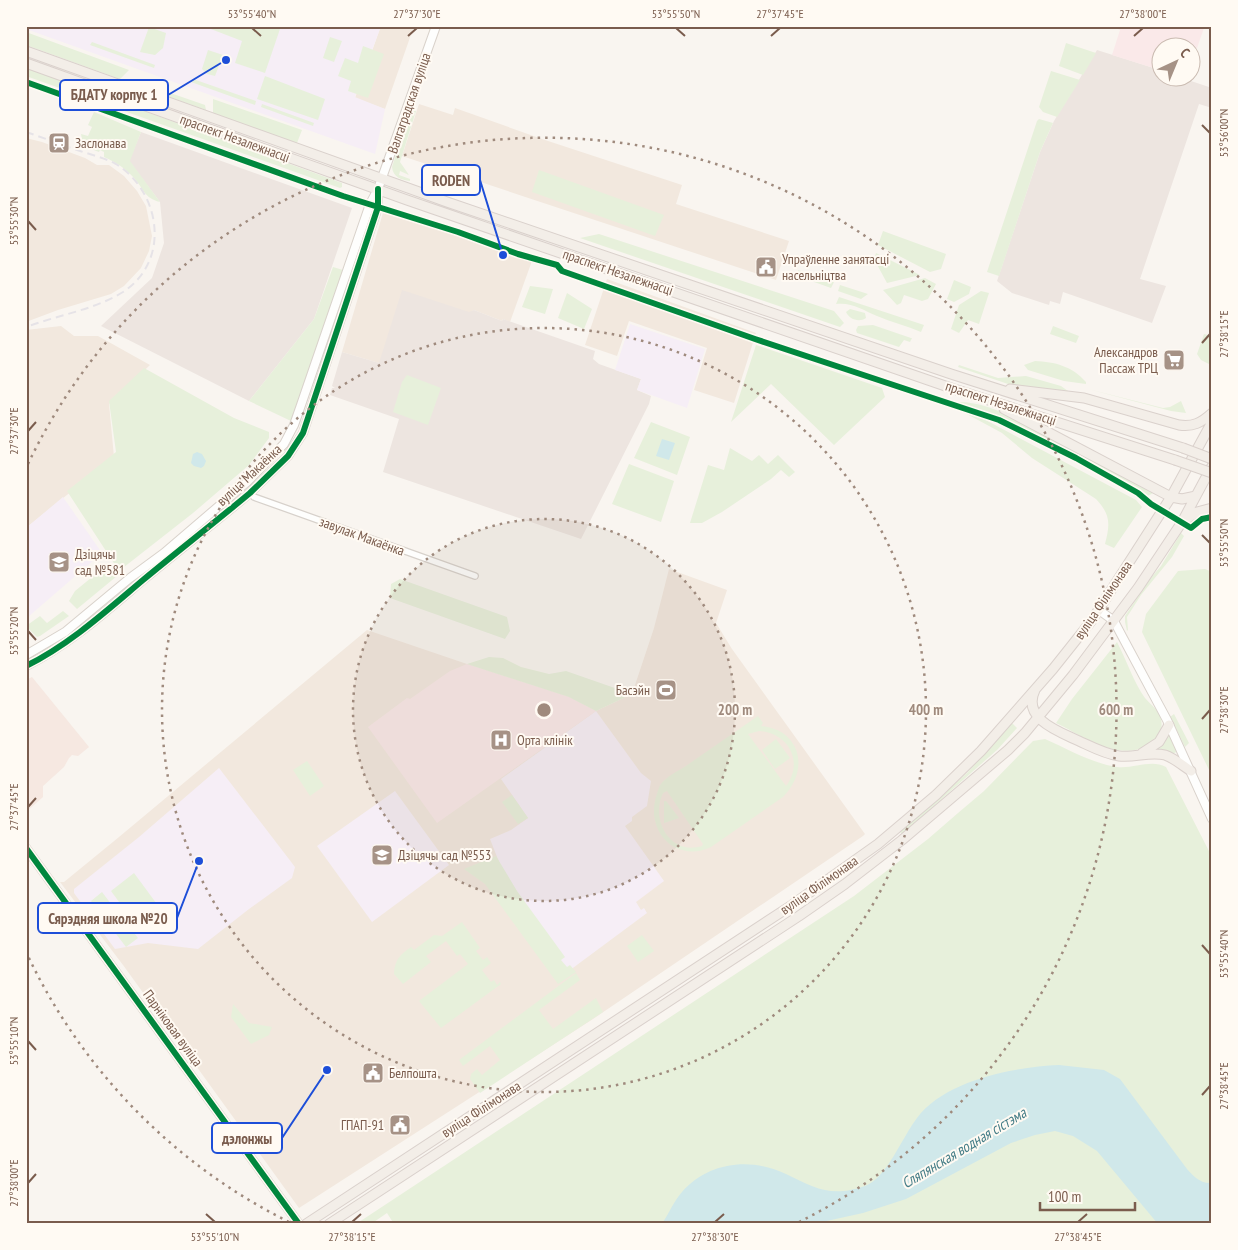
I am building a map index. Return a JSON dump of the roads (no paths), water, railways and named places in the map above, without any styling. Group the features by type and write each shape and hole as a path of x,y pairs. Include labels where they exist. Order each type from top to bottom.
{"main road":[{"name":"праспект Незалежнасці","path":"26,51 382,179 598,254 1212,459"},
{"name":"праспект Незалежнасці","path":"26,63 378,189 976,396 1212,473"},
{"path":"992,386 1084,398 1179,425 1189,426 1198,424 1212,413"},
{"path":"976,396 1023,418 1171,497 1182,500 1196,496"},
{"name":"вуліца Філімонава","path":"306,1224 792,905 878,844 912,817 957,776 1079,637 1099,610 1171,497 1212,422"},
{"name":"вуліца Філімонава","path":"329,1224 799,916 885,854 1008,750 1073,675 1114,621 1182,522 1212,466"},
{"path":"1182,522 1197,512 1212,508"},
{"path":"1036,688 1032,697 1034,711 1038,717 1052,728 1099,751 1116,756 1138,756 1151,753 1166,756 1191,772"},
{"path":"1138,756 1156,745 1169,725"},
{"path":"878,844 885,854"},
{"path":"630,1011 637,1022"},
{"path":"564,1055 570,1066"},
{"path":"440,1136 447,1146"}],"street":[{"name":"Валгаградская вуліца","path":"378,189 436,26"},
{"name":"вуліца Макаёнка","path":"26,655 66,632 164,553 247,482 278,451 290,433 370,204 378,189"},
{"name":"вуліца Макаёнка","path":"26,666 58,649 86,629 144,579 250,494 288,456 307,423 378,207 378,189"},
{"path":"290,433 300,438"},
{"name":"завулак Макаёнка","path":"250,494 475,576"},
{"path":"1099,610 1114,621 1169,725 1212,819"},
{"path":"79,620 86,629"},
{"name":"Парніковая вуліца","path":"26,848 299,1224"}],"water":[{"path":"662,439 675,443 669,460 656,456"},
{"path":"197,452 202,454 206,461 201,468 191,463 193,454"},
{"name":"Сляпянская водная сістэма","path":"1059,1065 1104,1070 1120,1079 1187,1169 1201,1181 1212,1183 1212,1224 1158,1224 1097,1151 1073,1136 1055,1131 1011,1143 906,1199 863,1213 813,1224 662,1224 679,1196 692,1182 704,1174 731,1165 759,1165 824,1190 853,1190 865,1186 873,1182 887,1166 917,1118 929,1105 945,1094 982,1078 1022,1069"}],"railway":[{"path":"26,132 116,164 131,176 143,191 151,209 154,227 154,245 148,263 138,279 123,292 88,308 26,327"}],"place":[{"name":"БДАТУ корпус 1","path":"226,60"},
{"name":"Заслонава","path":"59,143"},
{"name":"RODEN","path":"503,255"},
{"name":"Упраўленне занятасці насельніцтва","path":"766,267"},
{"name":"Александров Пассаж ТРЦ","path":"1174,360"},
{"name":"Дзіцячы сад №581","path":"59,562"},
{"name":"Басэйн","path":"666,690"},
{"name":"Орта клінік","path":"501,740"},
{"name":"Дзіцячы сад №553","path":"382,855"},
{"name":"Сярэдняя школа №20","path":"199,861"},
{"name":"дэлонжы","path":"327,1070"},
{"name":"Белпошта","path":"373,1073"},
{"name":"ГПАП-91","path":"400,1125"}]}
